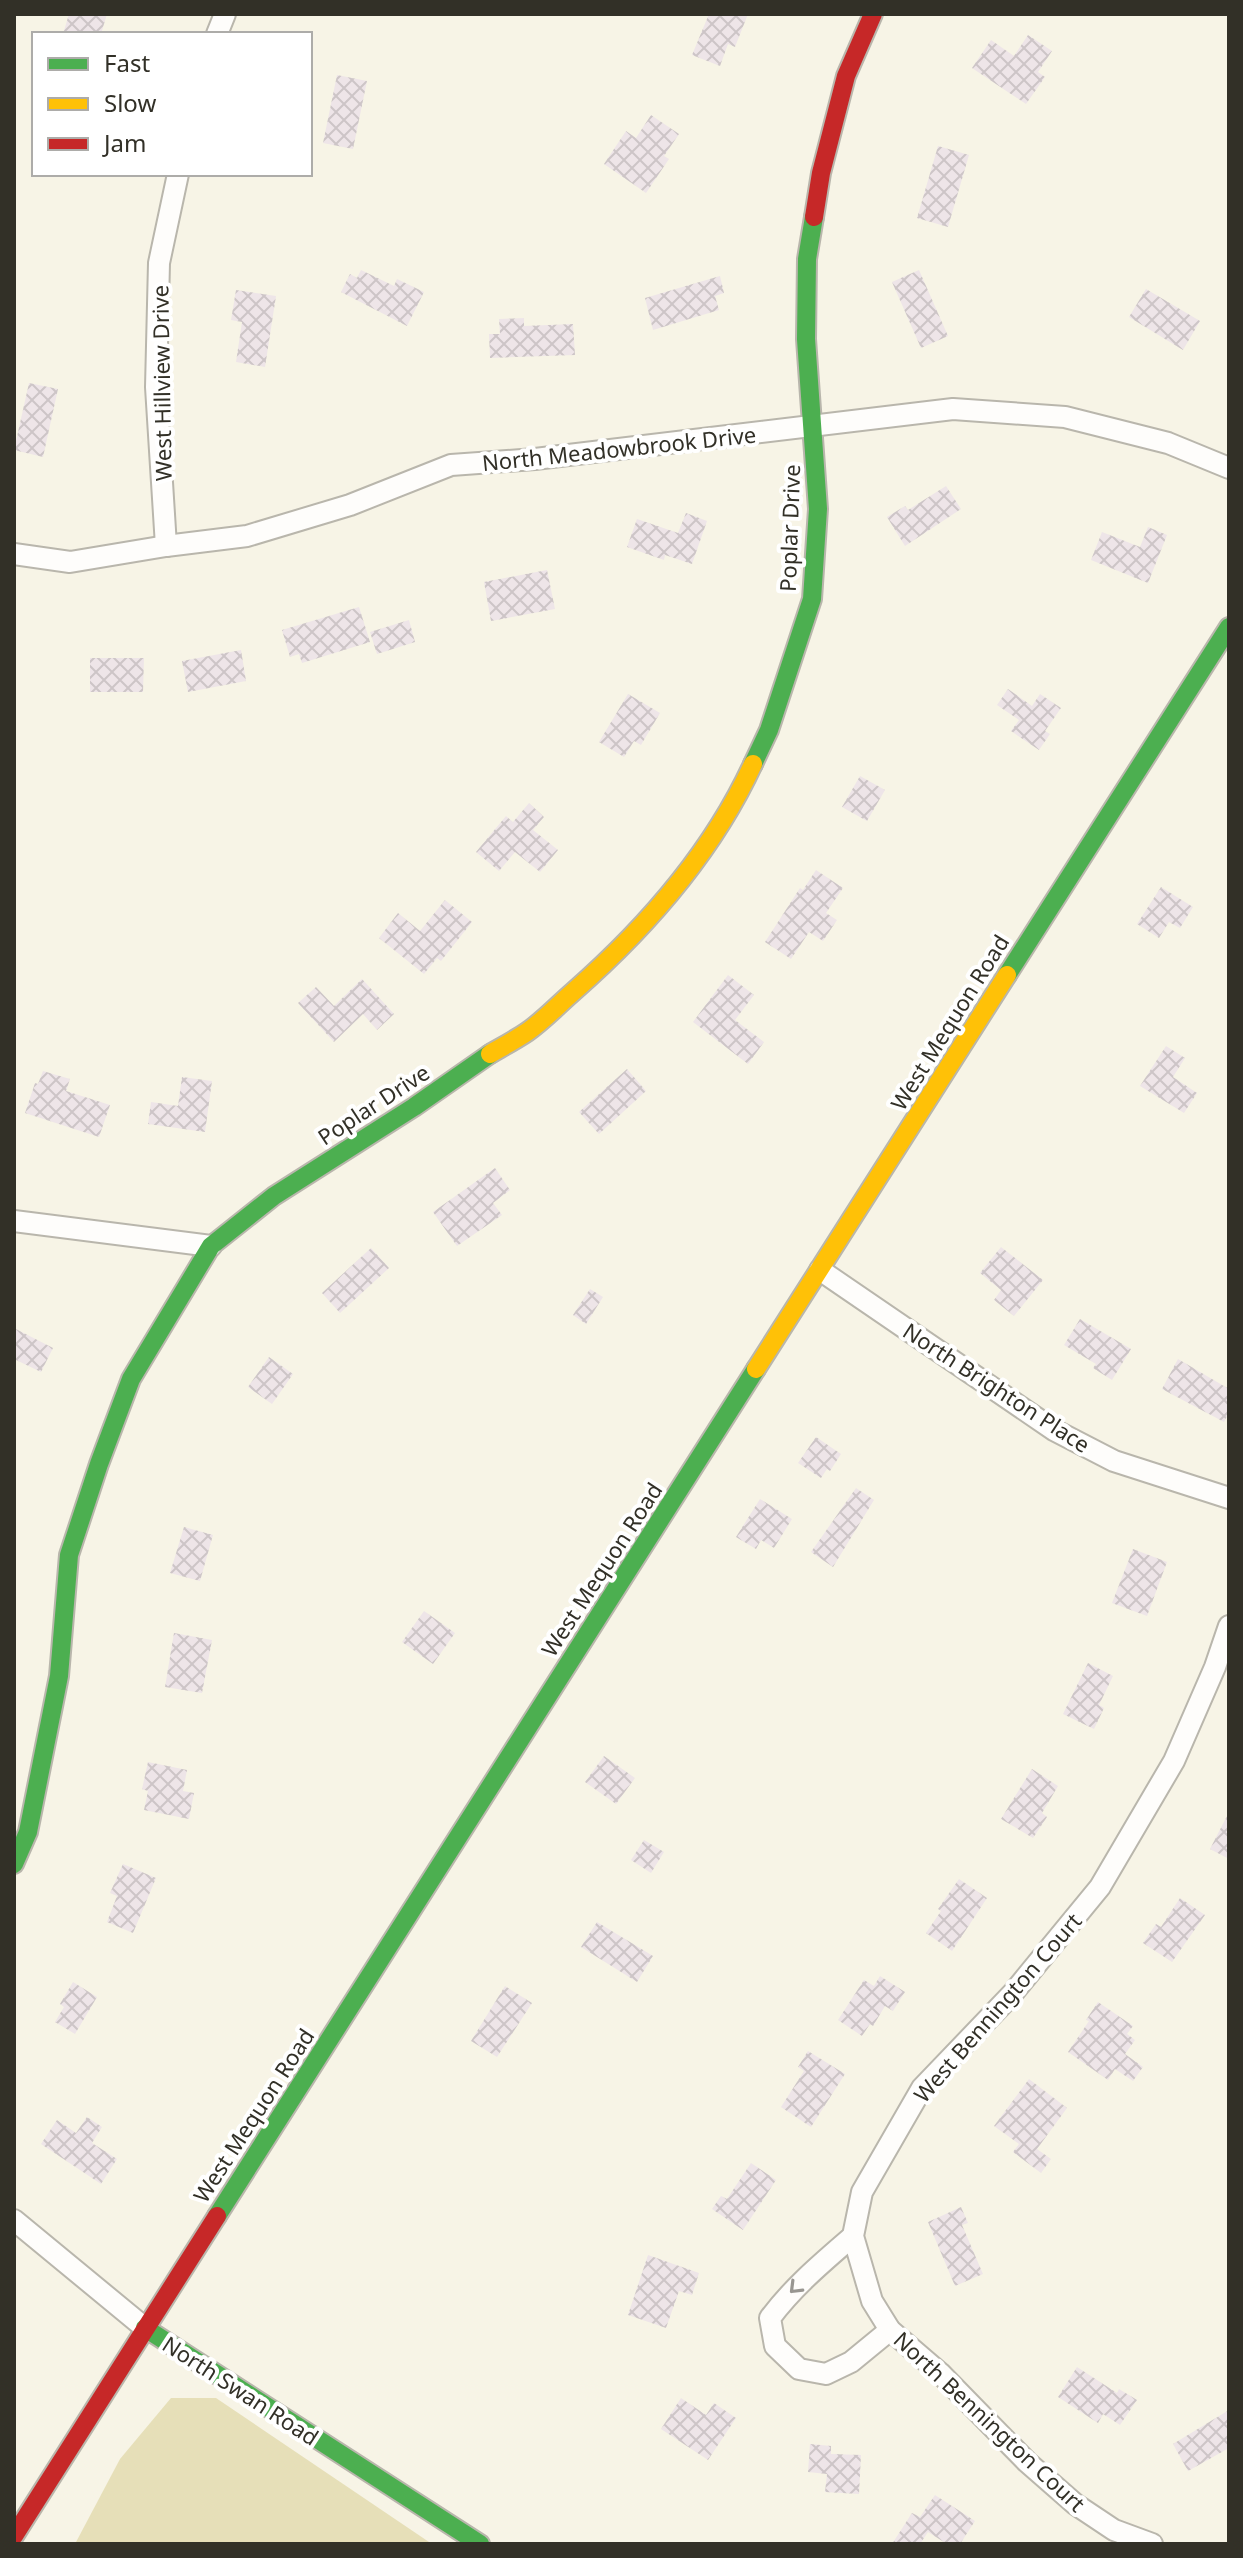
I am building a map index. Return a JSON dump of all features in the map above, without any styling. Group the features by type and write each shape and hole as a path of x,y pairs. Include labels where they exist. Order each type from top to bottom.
{"street":[{"name":"Poplar Drive","path":"14,1864 28,1832 59,1676 69,1555 131,1379 211,1246 274,1196 414,1107 475,1063 529,1031 598,970 654,911 697,861 738,797 769,730 812,599 818,509 806,339 807,259 821,173 846,76 873,14"},
{"name":"West Hillview Drive","path":"166,546 156,387 159,263 178,176"},
{"name":"North Meadowbrook Drive","path":"14,554 70,562 247,536 350,505 451,465 535,459 953,409 1065,417 1168,443 1229,468"},
{"name":"West Mequon Road","path":"14,2536 1229,627"},
{"path":"14,1221 211,1246"},
{"name":"North Brighton Place","path":"820,1270 1054,1430 1114,1461 1229,1498"},
{"name":"West Bennington Court","path":"861,2267 853,2236 862,2192 922,2088 1013,1993 1100,1887 1174,1761 1215,1667 1229,1626"},
{"name":"North Swan Road","path":"14,2220 145,2328 480,2544"},
{"path":"853,2236 798,2286 770,2318 775,2346 799,2369 826,2374 851,2362 890,2330"},
{"name":"North Bennington Court","path":"861,2267 872,2301 890,2330 940,2373 1027,2462 1075,2504 1114,2530 1152,2544"}],"shaded area":[{"path":"171,2398 216,2398 432,2544 75,2544 120,2459"}],"building":[{"path":"69,14 107,14 102,32 64,32"},
{"path":"709,14 748,14 735,47 728,44 720,66 692,55"},
{"path":"1028,35 1052,51 1038,72 1045,77 1026,104 972,68 991,40 1014,56"},
{"path":"337,75 367,81 353,149 323,143"},
{"path":"651,115 679,134 664,156 669,159 646,193 604,164 626,131 636,138"},
{"path":"938,146 969,155 948,227 917,218"},
{"path":"361,270 394,286 397,279 424,292 407,326 341,292 350,274 357,278"},
{"path":"919,270 948,336 921,348 892,282"},
{"path":"720,276 724,293 715,296 719,310 653,330 645,298"},
{"path":"1146,289 1200,321 1183,350 1129,317"},
{"path":"236,290 276,296 265,367 236,362 242,322 231,320"},
{"path":"524,318 524,326 573,324 575,355 490,358 489,334 500,334 499,319"},
{"path":"29,383 58,389 43,457 14,450"},
{"path":"946,486 961,509 905,546 887,517 905,506 908,510"},
{"path":"686,513 707,521 692,564 665,555 664,560 627,547 637,519 678,533"},
{"path":"1148,527 1167,535 1148,583 1091,560 1102,532 1140,547"},
{"path":"547,570 555,609 491,621 484,582"},
{"path":"359,607 370,642 302,663 299,654 290,657 282,630"},
{"path":"409,620 415,642 377,654 370,632"},
{"path":"241,650 246,681 188,692 182,661"},
{"path":"90,658 144,658 143,692 90,692"},
{"path":"1008,689 1032,706 1040,694 1061,708 1045,731 1050,734 1039,750 1011,731 1019,720 997,705"},
{"path":"628,694 660,713 641,745 634,741 624,757 599,742"},
{"path":"860,776 885,790 867,821 842,807"},
{"path":"529,803 544,817 533,830 558,850 540,872 515,852 499,871 476,852 506,816 513,822"},
{"path":"816,870 843,888 826,913 837,920 823,941 809,932 791,959 765,942 800,888 803,890"},
{"path":"1161,887 1193,907 1180,928 1169,922 1159,938 1137,924"},
{"path":"445,900 472,922 441,961 437,958 424,974 379,938 398,913 420,931"},
{"path":"728,975 754,995 735,1020 764,1042 748,1064 693,1022"},
{"path":"362,979 394,1014 377,1030 363,1014 334,1042 298,1003 316,987 334,1006"},
{"path":"1166,1046 1185,1058 1173,1077 1197,1093 1184,1113 1140,1086"},
{"path":"627,1069 646,1091 599,1134 579,1112"},
{"path":"43,1071 70,1079 66,1091 110,1105 99,1137 25,1113 35,1083 38,1084"},
{"path":"182,1077 212,1081 205,1132 148,1124 151,1102 178,1106"},
{"path":"495,1168 510,1190 493,1203 502,1215 457,1246 433,1212"},
{"path":"1001,1247 1043,1280 1014,1316 994,1300 1001,1290 980,1273"},
{"path":"371,1248 389,1268 340,1313 322,1293"},
{"path":"590,1289 603,1297 586,1324 573,1315"},
{"path":"1080,1319 1131,1349 1112,1380 1093,1368 1096,1364 1064,1345"},
{"path":"14,1328 53,1348 41,1372 14,1359"},
{"path":"269,1357 293,1374 272,1404 248,1387"},
{"path":"1178,1359 1229,1389 1229,1412 1224,1422 1162,1389"},
{"path":"816,1437 841,1454 830,1471 827,1469 821,1478 798,1463"},
{"path":"856,1488 874,1500 833,1567 811,1552"},
{"path":"760,1499 792,1519 774,1548 761,1540 756,1549 736,1537"},
{"path":"184,1527 213,1535 200,1581 170,1573"},
{"path":"1133,1549 1167,1562 1147,1616 1112,1603"},
{"path":"424,1611 455,1633 433,1664 402,1642"},
{"path":"174,1633 212,1640 202,1693 165,1687"},
{"path":"1088,1663 1113,1676 1099,1705 1104,1708 1094,1729 1063,1714"},
{"path":"604,1756 635,1778 616,1804 585,1782"},
{"path":"148,1762 187,1770 183,1791 194,1793 189,1819 144,1810 148,1791 142,1789"},
{"path":"1032,1769 1058,1786 1042,1813 1047,1817 1033,1838 1001,1819"},
{"path":"1229,1812 1229,1859 1210,1849"},
{"path":"644,1840 664,1852 651,1873 631,1860"},
{"path":"123,1864 156,1878 133,1933 107,1922 117,1896 110,1893"},
{"path":"959,1879 987,1898 952,1951 926,1933"},
{"path":"1180,1898 1205,1915 1172,1962 1143,1943 1156,1924 1161,1927"},
{"path":"597,1922 653,1956 637,1982 581,1947"},
{"path":"880,1976 905,1992 893,2011 885,2006 873,2026 870,2024 862,2036 838,2020 864,1980 874,1986"},
{"path":"73,1982 97,1997 75,2034 55,2022 64,2007 60,2004"},
{"path":"505,1986 532,2003 497,2057 471,2041"},
{"path":"1098,2002 1133,2026 1127,2034 1135,2040 1125,2054 1143,2067 1133,2081 1115,2069 1108,2080 1068,2052"},
{"path":"808,2051 845,2074 811,2127 781,2107 804,2071 798,2067"},
{"path":"1029,2079 1067,2108 1037,2149 1051,2159 1041,2173 1013,2152 1019,2144 994,2126"},
{"path":"87,2117 102,2127 92,2143 117,2159 101,2184 41,2144 57,2120 76,2133"},
{"path":"751,2163 776,2180 743,2230 712,2209 721,2196 727,2199"},
{"path":"961,2207 968,2223 962,2225 983,2274 955,2286 928,2222"},
{"path":"648,2255 699,2273 692,2295 679,2291 666,2328 628,2315"},
{"path":"1077,2367 1117,2393 1119,2389 1137,2400 1120,2425 1103,2414 1098,2423 1058,2397"},
{"path":"681,2398 706,2415 714,2403 736,2418 708,2460 661,2429"},
{"path":"1229,2410 1229,2448 1188,2471 1173,2444"},
{"path":"810,2444 831,2446 831,2454 861,2455 859,2494 825,2492 827,2474 808,2472"},
{"path":"935,2495 975,2521 960,2544 947,2544 928,2532 920,2544 892,2544 912,2513 920,2517"}],"traffic: fast":[{"path":"753,764 769,730 812,599 818,509 806,339 807,259 814,217"},
{"path":"1007,975 1229,627"},
{"path":"14,1864 28,1832 59,1676 69,1555 131,1379 211,1246 274,1196 414,1107 490,1054"},
{"path":"217,2216 756,1369"},
{"path":"145,2328 480,2544"}],"traffic: slow":[{"path":"490,1054 539,1023 651,915 718,828 753,764"},
{"path":"756,1369 1007,975"}],"traffic: jam":[{"path":"814,217 821,173 846,76 873,14"},
{"path":"14,2536 217,2216"}]}
